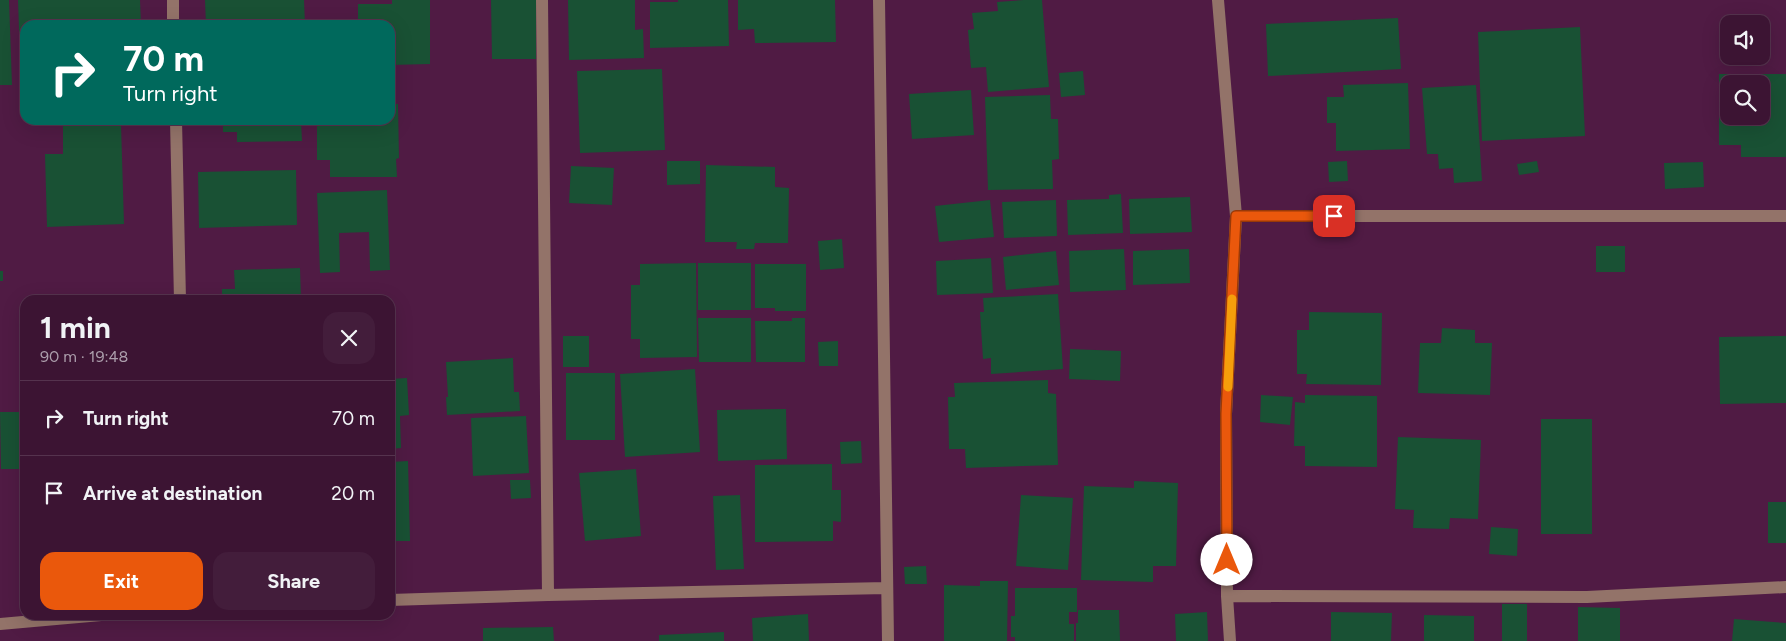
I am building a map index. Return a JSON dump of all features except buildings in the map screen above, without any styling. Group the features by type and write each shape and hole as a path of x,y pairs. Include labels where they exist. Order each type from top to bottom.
{"street":[{"path":"173,0 173,20"},
{"path":"542,0 548,594"},
{"path":"878,0 888,641"},
{"path":"1218,0 1236,216 1226,414 1227,596 1230,641"},
{"path":"176,125 180,295"},
{"path":"1236,216 1786,216"},
{"path":"1227,596 1587,597 1786,587"},
{"path":"395,600 548,594 887,588"},
{"path":"0,624 45,620"}],"slow traffic":[{"path":"1228,387 1232,299"}],"route":[{"path":"1227,560 1226,414 1236,216 1334,216"}]}
